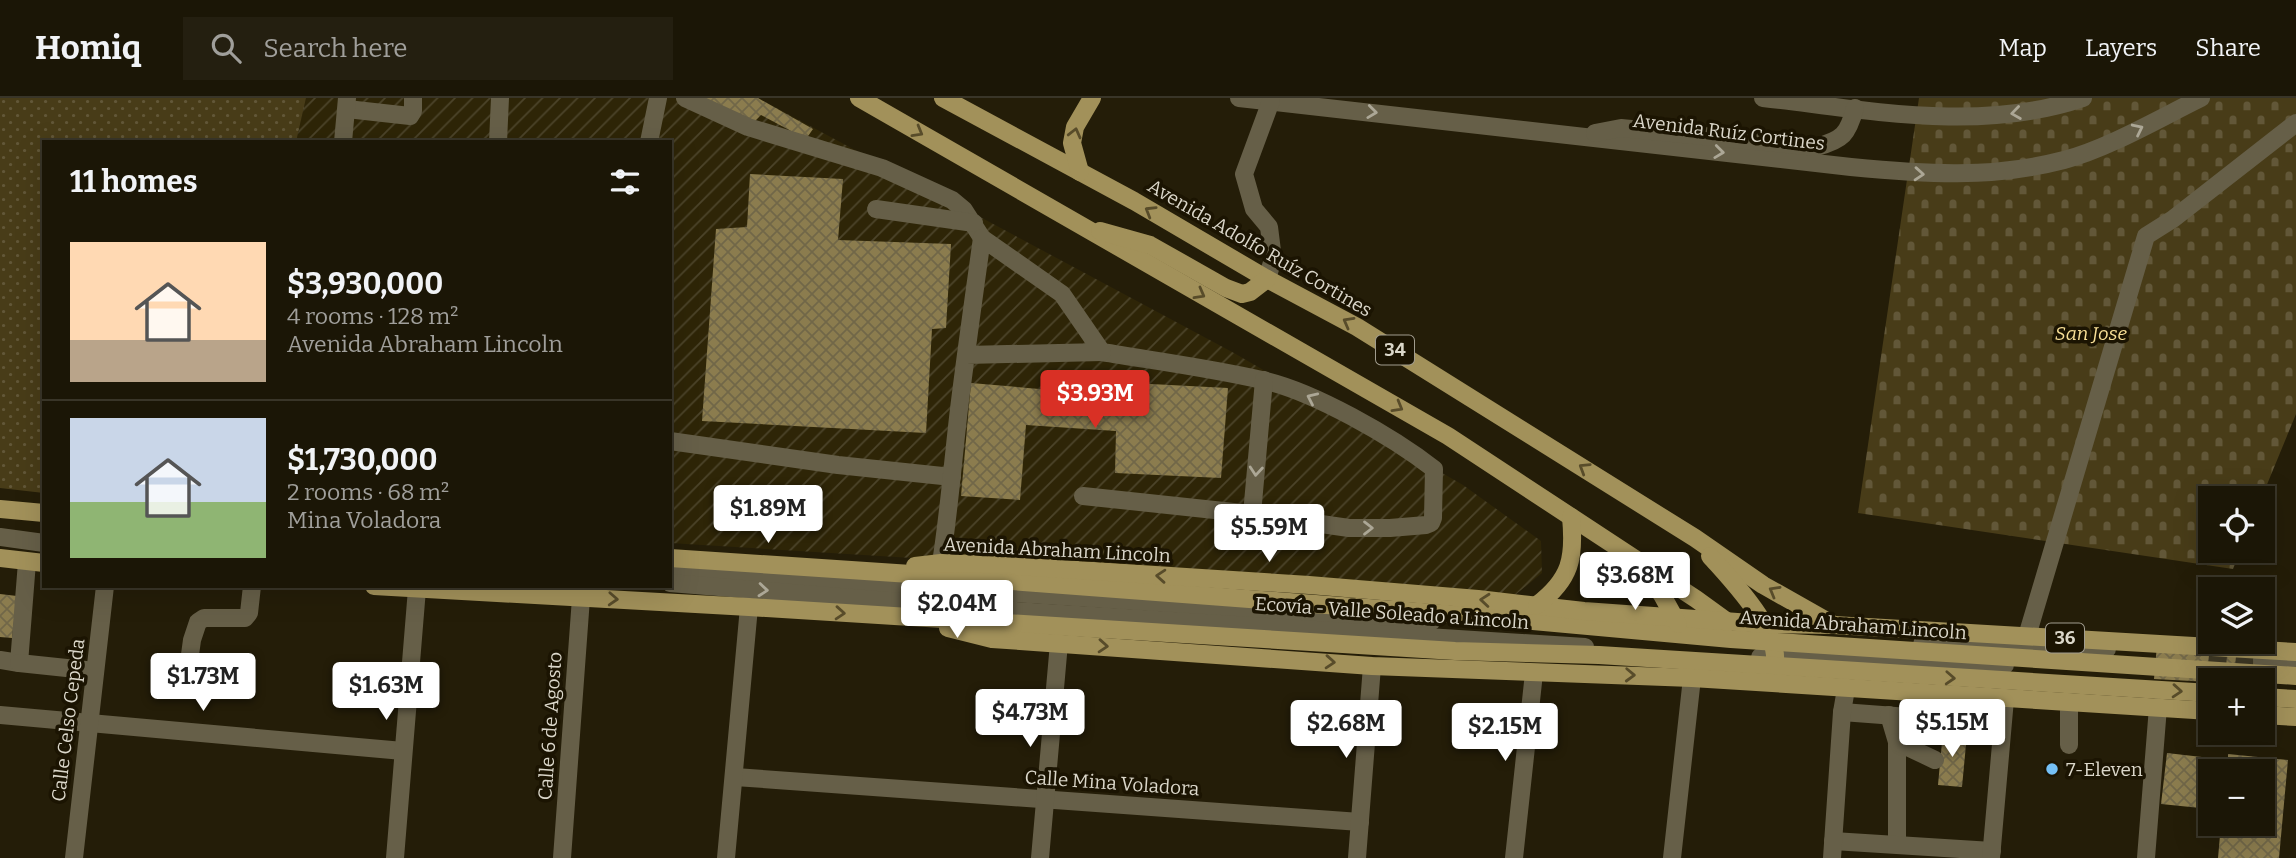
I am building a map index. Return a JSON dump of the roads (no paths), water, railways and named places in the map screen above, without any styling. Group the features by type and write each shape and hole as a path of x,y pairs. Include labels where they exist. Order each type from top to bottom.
{"main road":[{"name":"34","path":"859,98 1448,436 1725,620 1768,667"},
{"name":"Avenida Adolfo Ruíz Cortines","path":"943,98 1357,327 1695,538 1763,585 1834,625"},
{"path":"1080,172 1072,143 1075,127 1092,98"},
{"path":"1083,228 1150,245 1226,288 1242,294 1250,292 1267,279"},
{"path":"0,509 42,513"},
{"path":"1536,605 1561,583 1569,569 1573,553 1572,517"},
{"path":"1695,538 1740,591 1768,632 1768,667 1788,685 2198,710"},
{"path":"0,558 35,563"},
{"name":"Avenida Abraham Lincoln","path":"672,558 1500,618 1731,639 2296,678"},
{"path":"1638,561 1675,617 1685,644 1692,678"},
{"name":"Avenida Abraham Lincoln","path":"863,571 941,563 1309,585 1584,611 1725,620 1768,632 1834,625 2296,652"},
{"path":"402,588 1455,651 1599,655 2198,692"},
{"path":"1584,611 1604,640 1601,660 1594,668 1584,673"},
{"path":"915,618 992,639 1372,666 1692,678 1768,667"},
{"path":"2275,698 2296,699"},
{"path":"2275,716 2296,717"}],"street":[{"path":"343,140 347,103 410,116 413,111 413,98"},
{"path":"498,140 500,98"},
{"path":"649,140 658,98"},
{"path":"685,98 748,127 882,169 952,200 978,231 1062,294 1102,352"},
{"path":"1763,98 1964,117 2014,114 2083,98"},
{"name":"Avenida Ruíz Cortines","path":"1255,99 1863,169 1976,175 2066,160 2120,138 2201,98"},
{"path":"1255,99 1244,174 1254,209 1269,227 1273,259 1267,279"},
{"path":"1578,136 1621,128 1816,147 1833,143 1849,130 1855,108"},
{"path":"2027,636 2146,236 2173,219 2296,124"},
{"path":"876,209 978,231"},
{"path":"941,563 978,231"},
{"path":"966,355 1102,352 1264,380 1310,396 1398,444 1432,467 1435,472 1431,523 1390,528 1349,528 1252,514 1083,496"},
{"path":"1252,514 1264,380"},
{"path":"672,441 838,465 952,477"},
{"path":"0,526 42,531"},
{"path":"0,537 42,543"},
{"path":"19,663 35,563"},
{"path":"672,570 1604,640"},
{"name":"Ecovía - Valle Soleado a Lincoln","path":"672,583 985,609 1685,644 1768,667 2155,670"},
{"name":"Calle Celso Cepeda","path":"74,858 105,588"},
{"path":"187,677 192,640 198,622 204,618 245,618 249,612 252,588"},
{"path":"395,858 417,589"},
{"name":"Calle 6 de Agosto","path":"562,858 581,598"},
{"path":"726,858 749,607"},
{"path":"1685,644 1744,638 1768,632 2156,651"},
{"path":"1040,858 1059,643"},
{"path":"0,660 95,671"},
{"path":"2296,663 2261,668 2296,678"},
{"path":"1356,858 1372,666"},
{"path":"1514,858 1534,673"},
{"path":"1672,858 1692,678"},
{"path":"1846,689 1842,712 1833,850 1896,844 1991,855 2004,699"},
{"path":"2069,702 2069,745"},
{"path":"2146,858 2158,707"},
{"path":"1842,712 2001,724"},
{"path":"0,715 403,751"},
{"path":"1889,715 1896,742 1896,844"},
{"path":"1896,742 1935,760"},
{"name":"Calle Mina Voladora","path":"735,777 1360,822"}],"tunnel":[{"path":"2209,655 2262,660"}],"place":[{"name":"7-Eleven","path":"2052,769"}],"park label":[{"name":"San Jose","path":"2091,333"}]}
